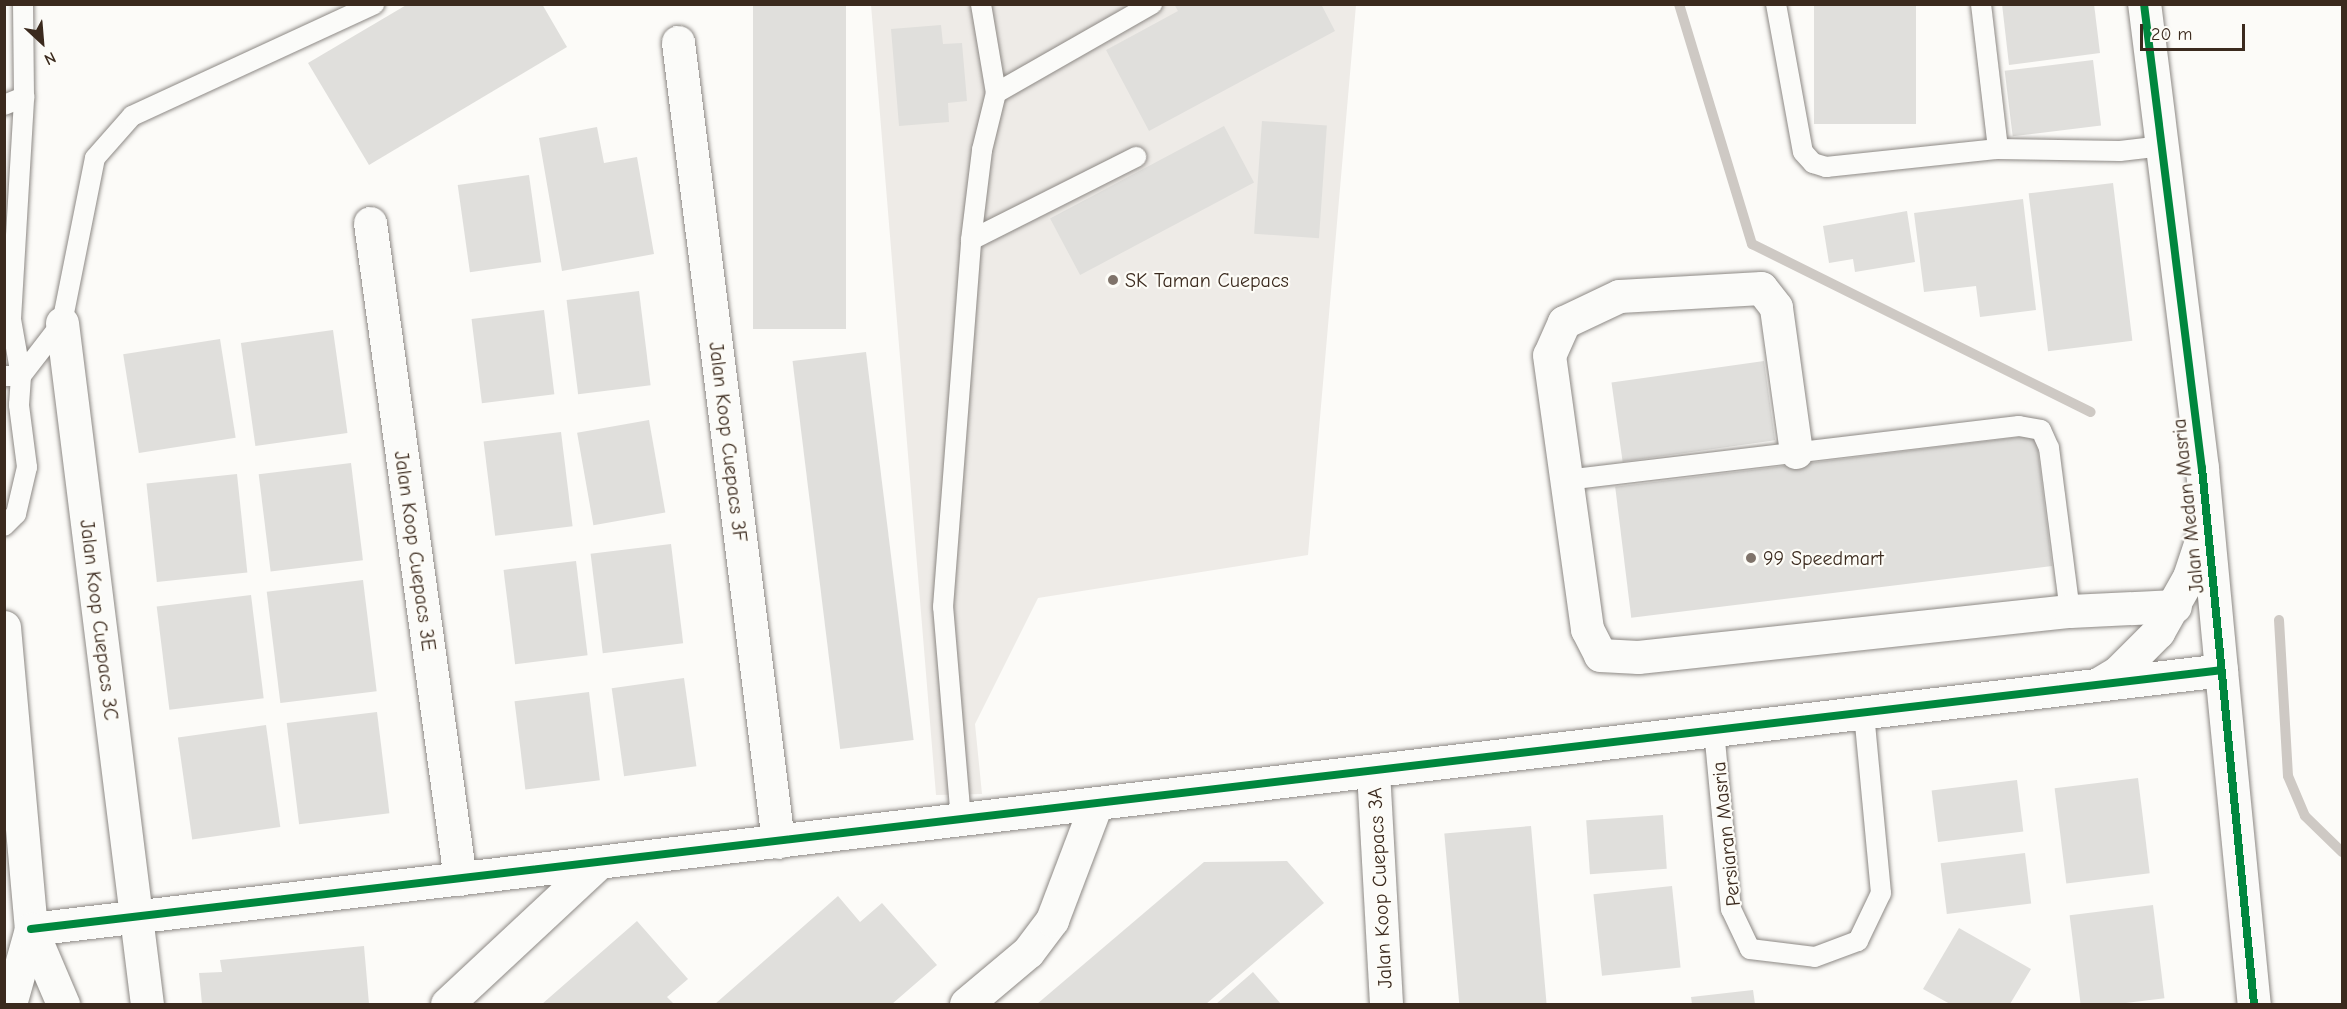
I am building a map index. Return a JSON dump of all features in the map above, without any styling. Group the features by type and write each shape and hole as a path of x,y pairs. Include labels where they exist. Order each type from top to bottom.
{"street":[{"name":"Jalan Medan Masria","path":"2144,4 2207,517 2254,1005"},
{"name":"Jalan Koop Cuepacs 3F","path":"678,42 778,842"},
{"name":"Jalan Koop Cuepacs 3E","path":"370,223 460,879"},
{"path":"1796,452 1776,307 1761,288 1619,296 1564,322 1549,356 1587,629 1600,655 1638,657 2070,611 2175,606"},
{"name":"Jalan Koop Cuepacs 3C","path":"62,323 147,1005"},
{"path":"2098,684 2136,655 2175,606 2200,547 2207,517"},
{"path":"4,627 31,929 63,1005"},
{"path":"31,929 2221,670"},
{"name":"Jalan Koop Cuepacs 3A","path":"1373,771 1386,1005"},
{"path":"966,1005 1028,951 1052,920 1096,804"},
{"path":"447,1005 598,863"},
{"path":"10,1005 31,929"}],"lane":[{"path":"4,526 16,514 27,467 12,410 11,319 24,97 22,4"},
{"path":"13,376 62,323 94,158 132,116 374,4"},
{"path":"961,820 943,607 970,240 982,150 996,93 981,4"},
{"path":"996,93 1152,4"},
{"path":"1776,4 1803,152 1813,163 1826,167 1998,149 2120,152 2163,146"},
{"path":"1981,4 1998,149"},
{"path":"4,105 24,97"},
{"path":"970,240 1136,157"},
{"path":"1566,480 2019,426 2041,430 2049,448 2070,611"},
{"name":"Persiaran Masria","path":"1714,730 1731,909 1750,949 1815,957 1858,941 1881,893 1864,712"}],"shaded area":[{"name":"SK Taman Cuepacs","path":"871,5 1356,5 1308,555 1038,598 975,724 982,794 936,795"}],"building":[{"path":"408,4 542,4 567,47 369,165 308,63"},
{"path":"753,4 846,4 846,329 753,329"},
{"path":"1174,4 1321,4 1335,31 1149,131 1106,50 1178,11"},
{"path":"1814,4 1916,4 1916,124 1814,124"},
{"path":"2002,4 2094,4 2100,53 2009,65"},
{"path":"941,25 943,44 962,43 967,101 948,103 949,122 899,126 891,29"},
{"path":"2093,60 2101,126 2013,136 2005,71"},
{"path":"1262,121 1327,126 1319,238 1254,234"},
{"path":"1224,126 1254,183 1080,275 1050,218"},
{"path":"597,127 604,163 637,157 654,254 562,271 539,138"},
{"path":"529,175 541,262 470,272 458,185"},
{"path":"2113,183 2132,341 2048,351 2029,193"},
{"path":"2023,199 2036,310 1980,317 1976,286 1924,292 1914,213"},
{"path":"1907,211 1915,262 1855,272 1853,259 1829,263 1823,226"},
{"path":"639,291 651,385 578,394 567,300"},
{"path":"544,310 554,394 482,403 472,319"},
{"path":"333,330 347,433 255,446 241,343"},
{"path":"220,339 236,438 139,453 123,354"},
{"path":"866,352 914,740 840,749 793,361"},
{"path":"1764,361 1775,440 1623,462 1611,382"},
{"path":"649,420 665,513 593,525 577,433"},
{"path":"561,432 573,526 495,536 484,442"},
{"path":"2036,435 2052,566 1631,618 1615,487"},
{"path":"351,463 363,560 271,572 259,474"},
{"path":"237,474 247,572 157,582 146,484"},
{"path":"671,544 683,643 603,653 591,554"},
{"path":"576,561 588,655 515,664 504,570"},
{"path":"363,580 377,691 280,703 267,592"},
{"path":"251,595 264,698 169,710 157,607"},
{"path":"684,678 696,766 624,776 612,688"},
{"path":"589,692 600,780 525,789 515,701"},
{"path":"377,712 389,813 299,824 287,723"},
{"path":"266,725 280,827 192,839 178,737"},
{"path":"2138,778 2150,873 2066,884 2055,788"},
{"path":"2017,780 2023,832 1938,842 1932,790"},
{"path":"1663,815 1667,869 1590,874 1586,820"},
{"path":"1531,826 1547,1004 1459,1004 1444,834"},
{"path":"2025,853 2031,904 1947,914 1941,863"},
{"path":"1287,861 1324,903 1206,1004 1037,1004 1204,862"},
{"path":"1672,886 1681,968 1602,976 1593,894"},
{"path":"838,896 860,922 882,903 937,965 892,1004 715,1004"},
{"path":"2153,905 2164,998 2118,1004 2081,1004 2070,915"},
{"path":"637,921 688,979 667,997 674,1004 542,1004"},
{"path":"1959,928 2031,969 2010,1004 1950,1004 1923,989"},
{"path":"364,946 369,1004 202,1004 199,973 222,972 220,960"},
{"path":"1253,972 1281,1004 1216,1004"},
{"path":"1753,990 1755,1004 1692,1004 1691,997"}],"waterway":[{"path":"1679,4 1752,244 2091,412"},
{"path":"2279,620 2288,776 2305,816 2342,852"}],"cycle path":[{"path":"2144,4 2202,468 2254,1004"},
{"path":"31,929 2221,670"}],"place":[{"name":"SK Taman Cuepacs","path":"1113,280"},
{"name":"99 Speedmart","path":"1751,558"}]}
